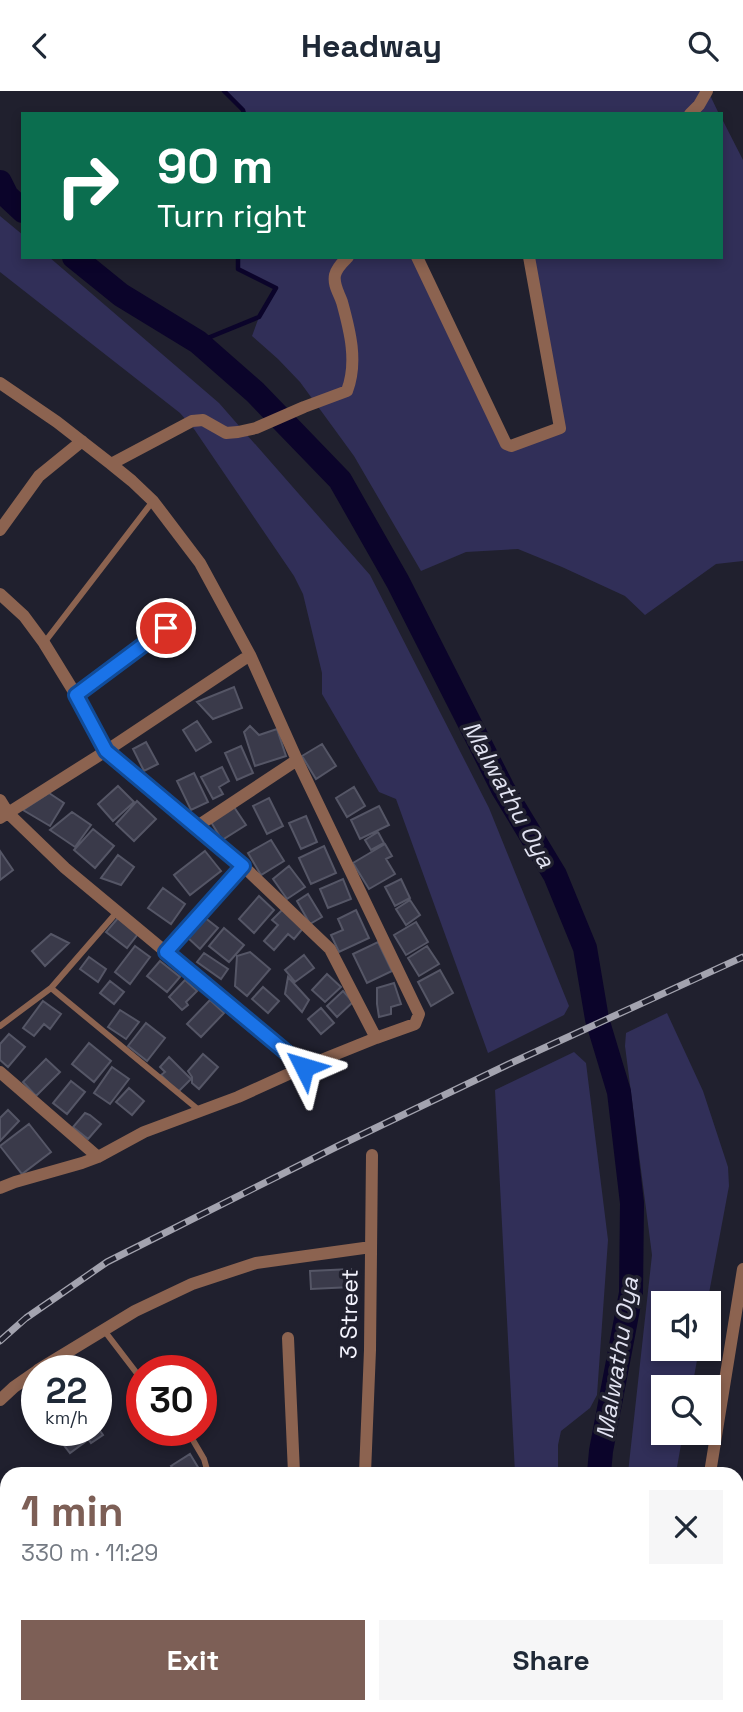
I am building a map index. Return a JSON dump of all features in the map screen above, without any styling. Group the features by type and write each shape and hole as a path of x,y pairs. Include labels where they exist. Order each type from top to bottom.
{"street":[{"path":"692,112 707,91"},
{"path":"111,464 192,421 203,420 226,433 256,428 347,391 352,378 353,357 351,338 335,276 340,264 346,259"},
{"path":"418,259 506,444 510,446 560,428 530,259"},
{"path":"0,383 82,441 132,481 153,501 200,563 250,655 297,760 419,1014 415,1024 304,1067 238,1097 144,1132 98,1157 0,1188"},
{"path":"0,530 39,476 82,441"},
{"path":"0,594 24,616 44,643 106,751 243,866 330,950 376,1038"},
{"path":"4,815 250,655"},
{"path":"197,827 297,760"},
{"path":"0,800 4,815 65,869 304,1067"},
{"path":"166,952 243,866"},
{"path":"0,1072 98,1157"},
{"name":"3 Street","path":"365,1467 370,1350 372,1155"},
{"path":"62,1355 103,1329 167,1295 237,1268 371,1247"},
{"path":"711,1467 743,1269"},
{"path":"289,1338 294,1467"},
{"path":"0,1400 21,1382"}],"lane":[{"path":"44,643 153,501"},
{"path":"76,695 166,628"},
{"path":"0,1026 51,988 117,912"},
{"path":"51,988 200,1111"},
{"path":"103,1329 126,1359"},
{"path":"196,1446 206,1467"}],"shaded area":[{"path":"224,91 708,91 718,112 244,112"},
{"path":"723,121 743,160 743,561 716,564 645,615 625,596 518,549 466,552 421,571 354,456 300,382 252,336 259,317 276,288 238,269 238,259 418,259 506,444 560,427 529,259 723,259"},
{"path":"0,216 21,233 21,259 51,259 219,403 370,575 489,808 569,1006 564,1015 488,1053 396,799 379,792 322,694 322,673 303,594 294,576 194,429 180,413 0,272"},
{"path":"667,1013 703,1091 728,1167 729,1186 709,1291 651,1291 651,1361 697,1361 694,1375 651,1375 651,1445 681,1445 677,1467 629,1467 652,1255 625,1046 626,1033"},
{"path":"574,1052 586,1063 608,1240 597,1395 590,1408 561,1431 558,1467 515,1467 495,1090"}],"building":[{"path":"234,687 242,708 213,719 197,702"},
{"path":"197,721 211,742 196,751 183,730"},
{"path":"250,726 259,735 277,729 286,756 255,766 244,732"},
{"path":"146,742 158,764 144,771 133,749"},
{"path":"322,744 336,766 316,779 302,756"},
{"path":"241,746 253,773 237,780 225,753"},
{"path":"222,767 229,781 219,787 223,794 213,799 201,777"},
{"path":"194,773 208,802 191,810 177,781"},
{"path":"118,786 134,802 113,821 98,804"},
{"path":"354,787 365,806 347,817 336,798"},
{"path":"49,793 64,803 50,826 23,810"},
{"path":"269,798 283,826 267,834 253,806"},
{"path":"137,801 156,819 134,841 116,824"},
{"path":"379,806 389,825 360,839 351,820"},
{"path":"234,807 246,825 222,840 211,822"},
{"path":"72,812 91,825 75,847 50,830"},
{"path":"306,816 317,842 301,849 289,823"},
{"path":"93,829 114,846 95,868 74,850"},
{"path":"378,832 384,843 371,850 365,840"},
{"path":"271,840 284,861 261,875 248,853"},
{"path":"385,844 392,856 386,859 395,874 369,889 353,863"},
{"path":"324,846 336,873 311,884 299,858"},
{"path":"0,851 13,870 0,880"},
{"path":"205,851 221,871 190,895 174,875"},
{"path":"118,855 134,867 121,885 101,878"},
{"path":"289,866 305,887 287,899 273,879"},
{"path":"343,879 351,899 328,908 320,889"},
{"path":"401,879 410,898 395,906 385,887"},
{"path":"163,888 185,904 171,924 148,908"},
{"path":"308,894 322,917 310,924 297,901"},
{"path":"259,896 274,910 254,933 239,919"},
{"path":"410,900 420,915 406,925 396,909"},
{"path":"283,909 304,927 294,939 288,934 274,950 264,941 278,925 272,920"},
{"path":"356,910 369,938 339,952 331,935 343,930 338,919"},
{"path":"204,917 218,928 200,949 187,937"},
{"path":"118,918 138,934 127,948 106,932"},
{"path":"416,922 428,942 406,955 394,935"},
{"path":"224,928 244,945 229,962 209,946"},
{"path":"51,934 69,943 45,966 32,951"},
{"path":"378,942 392,971 367,983 353,954"},
{"path":"135,946 150,957 130,984 115,972"},
{"path":"427,946 439,964 419,976 408,958"},
{"path":"250,952 270,969 247,996 235,986 237,956"},
{"path":"204,953 228,969 221,979 197,962"},
{"path":"304,955 314,968 295,982 285,970"},
{"path":"89,957 106,969 98,982 80,969"},
{"path":"160,961 180,977 167,992 147,976"},
{"path":"440,970 453,993 431,1006 418,982"},
{"path":"327,974 341,987 325,1002 312,990"},
{"path":"288,977 309,1000 302,1012 285,994"},
{"path":"185,980 197,991 182,1010 169,997"},
{"path":"110,981 124,992 114,1004 100,993"},
{"path":"394,983 401,1004 391,1007 391,1014 379,1017 377,988"},
{"path":"263,987 279,1001 268,1013 252,999"},
{"path":"343,991 353,1002 337,1017 327,1006"},
{"path":"210,1000 224,1013 201,1037 187,1024"},
{"path":"43,1001 61,1014 50,1029 44,1024 34,1036 23,1028"},
{"path":"321,1008 334,1023 321,1034 308,1019"},
{"path":"120,1010 139,1022 126,1039 108,1027"},
{"path":"146,1023 165,1038 147,1061 128,1046"},
{"path":"9,1034 25,1047 8,1067 0,1060 0,1044"},
{"path":"89,1043 111,1061 94,1082 72,1064"},
{"path":"203,1054 218,1067 199,1089 192,1083 188,1071"},
{"path":"169,1057 191,1079 178,1092 161,1075 165,1072 160,1067"},
{"path":"46,1059 60,1072 36,1096 23,1082"},
{"path":"112,1067 129,1079 110,1104 94,1093"},
{"path":"71,1081 85,1092 67,1114 53,1103"},
{"path":"129,1088 144,1101 132,1115 116,1102"},
{"path":"8,1110 19,1121 0,1141 0,1118"},
{"path":"85,1113 101,1124 88,1139 73,1127"},
{"path":"29,1124 51,1152 22,1174 0,1146"},
{"path":"351,1269 352,1287 311,1289 310,1271"},
{"path":"65,1446 80,1446 70,1453"},
{"path":"190,1454 198,1467 172,1467"}],"waterway":[{"path":"224,91 244,112"},
{"name":"Malwathu Oya","path":"0,182 7,196 21,209"},
{"name":"Malwathu Oya","path":"76,259 121,295 198,342 255,392 340,480 398,582 503,789 555,875 585,948 597,1019 619,1092 632,1203 631,1293 600,1467"},
{"path":"198,342 259,317 276,288 238,269 238,259"}],"railway":[{"path":"0,1341 26,1318 107,1262 338,1146 743,957"}],"route":[{"path":"166,628 76,695 106,751 243,866 166,952 304,1067"}]}
